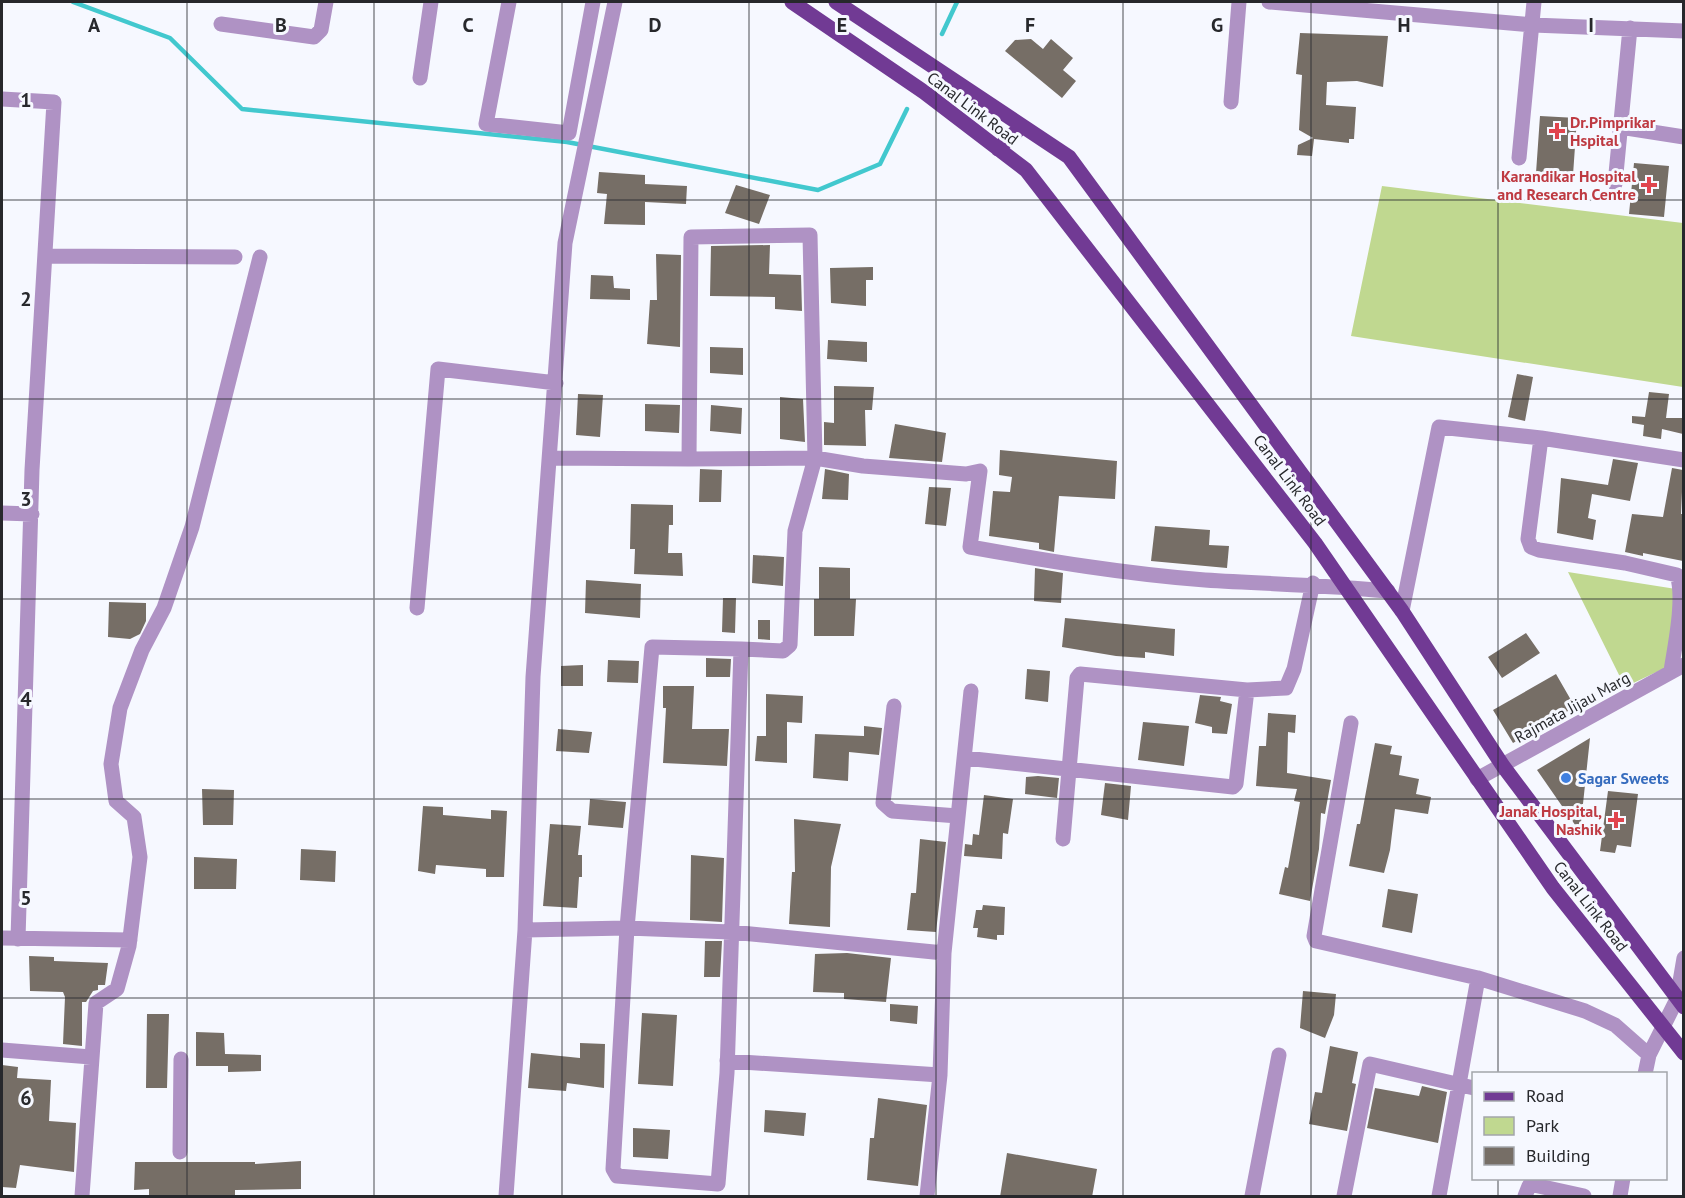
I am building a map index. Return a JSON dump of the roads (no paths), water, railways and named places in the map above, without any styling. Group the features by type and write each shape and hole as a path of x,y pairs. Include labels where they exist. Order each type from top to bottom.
{"main road":[{"name":"Canal Link Road","path":"792,2 924,92 1026,170 1347,587 1553,888 1683,1053"},
{"name":"Canal Link Road","path":"837,2 1069,158 1402,610 1503,766 1680,1003"},
{"path":"998,149 1022,126"}],"street":[{"path":"221,24 314,37 321,30 326,2"},
{"path":"420,78 431,2"},
{"path":"509,2 486,124 568,133 593,2"},
{"path":"506,1197 525,930 533,677 566,243 615,2"},
{"path":"1231,102 1239,2"},
{"path":"1269,2 1533,25 1683,31"},
{"path":"1519,159 1534,2"},
{"path":"1614,184 1630,28"},
{"path":"2,99 54,102 32,470 18,939"},
{"path":"571,119 592,122"},
{"path":"1620,127 1683,137"},
{"path":"689,459 691,237 810,235 815,458 795,531 790,645 783,651 741,649 652,647 627,927 613,1169 617,1176 718,1184 727,1061 741,649"},
{"path":"45,256 235,257"},
{"path":"82,1197 96,1003 117,989 130,940 140,857 134,817 116,801 111,764 120,708 142,650 164,608 192,527 260,257"},
{"path":"417,608 438,369 556,383"},
{"path":"1402,610 1438,427 1541,438 1683,460"},
{"path":"1541,438 1529,544 1539,550 1636,565 1677,574 1682,585 1677,668"},
{"path":"551,458 815,458 863,466 966,474 980,471 970,547 1079,567 1205,580 1313,583 1388,591"},
{"path":"2,513 32,514"},
{"path":"1064,839 1077,678 1080,674 1247,690 1281,690 1289,686 1313,583"},
{"name":"Rajmata Jijau Marg","path":"1477,779 1677,668"},
{"path":"964,758 1233,787 1236,784 1247,690"},
{"path":"927,1197 940,1075 944,953 971,691"},
{"path":"894,706 884,804 886,808 891,811 958,816"},
{"path":"1352,723 1314,936 1316,941 1478,978 1595,1016 1615,1025 1649,1055"},
{"path":"525,930 627,927 731,932 944,953"},
{"path":"2,938 130,940"},
{"path":"1645,1072 1649,1055 1680,1003 1683,958"},
{"path":"1439,1197 1466,1086 1478,978"},
{"path":"2,1050 91,1057"},
{"path":"1252,1197 1279,1054"},
{"path":"180,1152 181,1059"},
{"path":"727,1061 940,1075"},
{"path":"1344,1197 1370,1064 1466,1086"},
{"path":"1620,1197 1623,1180"},
{"path":"1526,1197 1529,1186 1534,1185 1584,1197"}],"waterway":[{"path":"73,2 170,38 242,109 567,142 818,190 880,164 907,109"},
{"path":"942,34 957,2"}],"place":[{"name":"Dr.Pimprikar Hspital","path":"1557,131"},
{"name":"Karandikar Hospital and Research Centre","path":"1649,185"},
{"name":"Sagar Sweets","path":"1566,778"},
{"name":"Janak Hospital, Nashik","path":"1616,820"}]}
